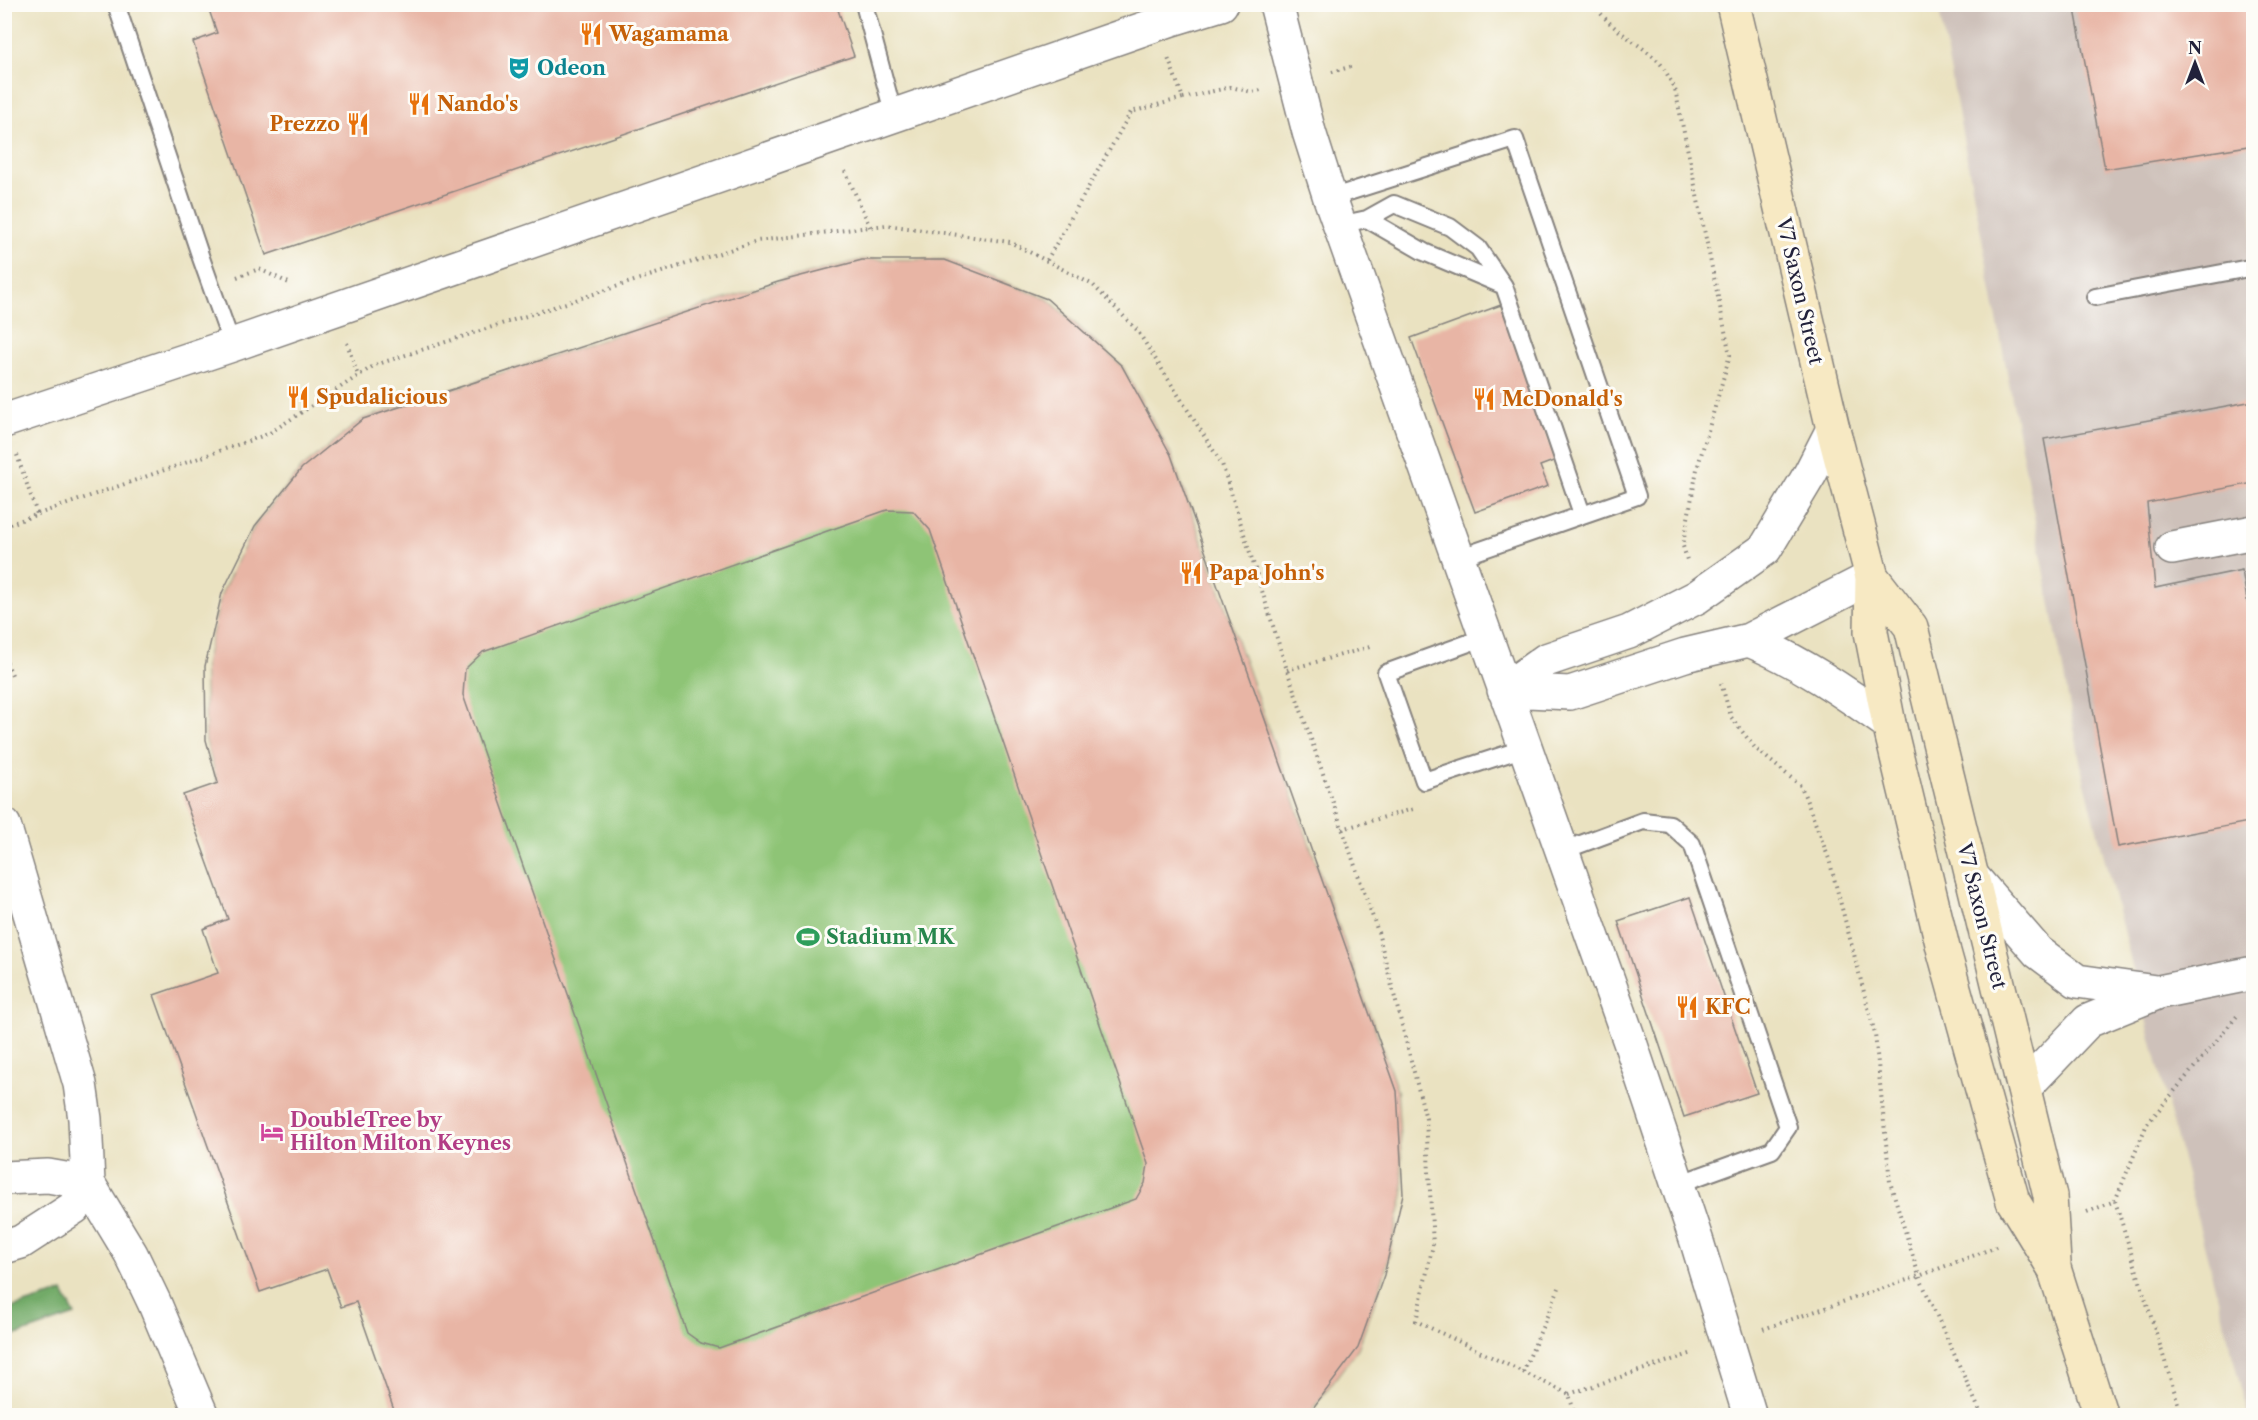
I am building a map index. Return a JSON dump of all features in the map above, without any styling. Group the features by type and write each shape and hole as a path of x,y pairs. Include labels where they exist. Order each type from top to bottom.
{"main road":[{"name":"V7 Saxon Street","path":"1733,4 1833,429 1872,577 1871,632 1889,723 1944,952 2013,1201 2054,1268 2102,1416"},
{"name":"V7 Saxon Street","path":"1872,577 1911,627 2050,1196 2054,1268"}],"street":[{"path":"5,421 1221,4"},
{"path":"1276,4 1309,132 1345,214 1485,637 1678,1184 1750,1416"},
{"path":"1504,690 1546,660 1629,632 1697,597 1765,549 1810,474 1833,429"},
{"path":"2172,549 2253,532"},
{"path":"1504,690 1570,693 1685,655 1749,640 1872,577"},
{"path":"1749,640 1770,649 1839,688 1889,723"},
{"path":"4,825 80,1084 86,1119 87,1183 75,1207 21,1242 4,1247"},
{"path":"1972,876 2038,952 2076,981 2159,992"},
{"path":"2024,1088 2088,1021 2159,992 2253,973"},
{"path":"4,1179 48,1176 87,1183 131,1254 202,1416"}],"lane":[{"path":"116,4 232,345"},
{"path":"864,4 894,116"},
{"path":"1345,214 1515,139 1637,496 1458,558"},
{"path":"1345,214 1394,204 1450,227 1478,248 1504,286 1582,514"},
{"path":"1345,214 1424,252 1504,286"},
{"path":"2095,297 2253,267"},
{"path":"1485,637 1386,673 1420,771 1424,781 1525,748"},
{"path":"1562,851 1643,821 1670,824 1692,844 1788,1127 1772,1150 1678,1184"}],"path":[{"path":"1047,260 1131,112 1183,98 1156,25"},
{"path":"4,526 268,434 375,365 757,241 885,225 1010,242 1093,285 1137,330 1222,464 1287,670 1378,932 1426,1119 1433,1245 1416,1321 1569,1394 1575,1416"},
{"path":"5,421 37,514"},
{"path":"4,657 13,677"},
{"path":"2115,1202 2147,1124 2238,1014 2246,1013"},
{"path":"1920,1276 1982,1416"},
{"path":"1523,1372 1559,1288"}],"shaded area":[{"path":"1938,5 2253,5 2253,1415 2248,1415 2082,771"}],"green space":[{"name":"Stadium MK","path":"862,260 945,260 1047,299 1122,366 1171,455 1397,1091 1403,1194 1384,1275 1358,1348 1310,1412 1302,1416 442,1415 218,783 206,740 205,666 222,593 255,526 302,468 363,419 778,282"},
{"path":"63,1292 75,1315 5,1339 5,1310"}],"building":[{"path":"207,4 836,4 854,56 266,255 193,42 217,33"},
{"path":"2074,4 2254,4 2254,145 2105,169"},
{"name":"Stadium MK","path":"862,260 945,260 1047,299 1122,366 1171,455 1397,1091 1403,1194 1384,1275 1358,1348 1310,1412 1302,1416 396,1416 356,1302 341,1307 327,1269 260,1292 154,995 218,973 203,929 228,919 183,795 218,783 206,740 205,666 222,593 255,526 302,468 363,419 778,282","holes":["887,510 913,511 930,530 1148,1164 1145,1183 1136,1199 719,1348 701,1343 687,1333 463,695 465,669 483,652"]},
{"name":"McDonald's","path":"1501,305 1556,460 1540,466 1548,486 1475,512 1411,338"},
{"path":"2254,401 2254,483 2147,503 2155,588 2242,570 2254,642 2254,821 2118,847 2044,439"},
{"name":"KFC","path":"1690,897 1757,1093 1684,1117 1618,921"}],"place":[{"name":"Wagamama","path":"591,34"},
{"name":"Odeon","path":"519,68"},
{"name":"Nando's","path":"419,104"},
{"name":"Prezzo","path":"358,124"},
{"name":"Spudalicious","path":"298,397"},
{"name":"McDonald's","path":"1484,399"},
{"name":"Papa John's","path":"1191,573"},
{"name":"Stadium MK","path":"808,937"},
{"name":"KFC","path":"1687,1007"},
{"name":"DoubleTree by Hilton Milton Keynes","path":"272,1132"}]}
